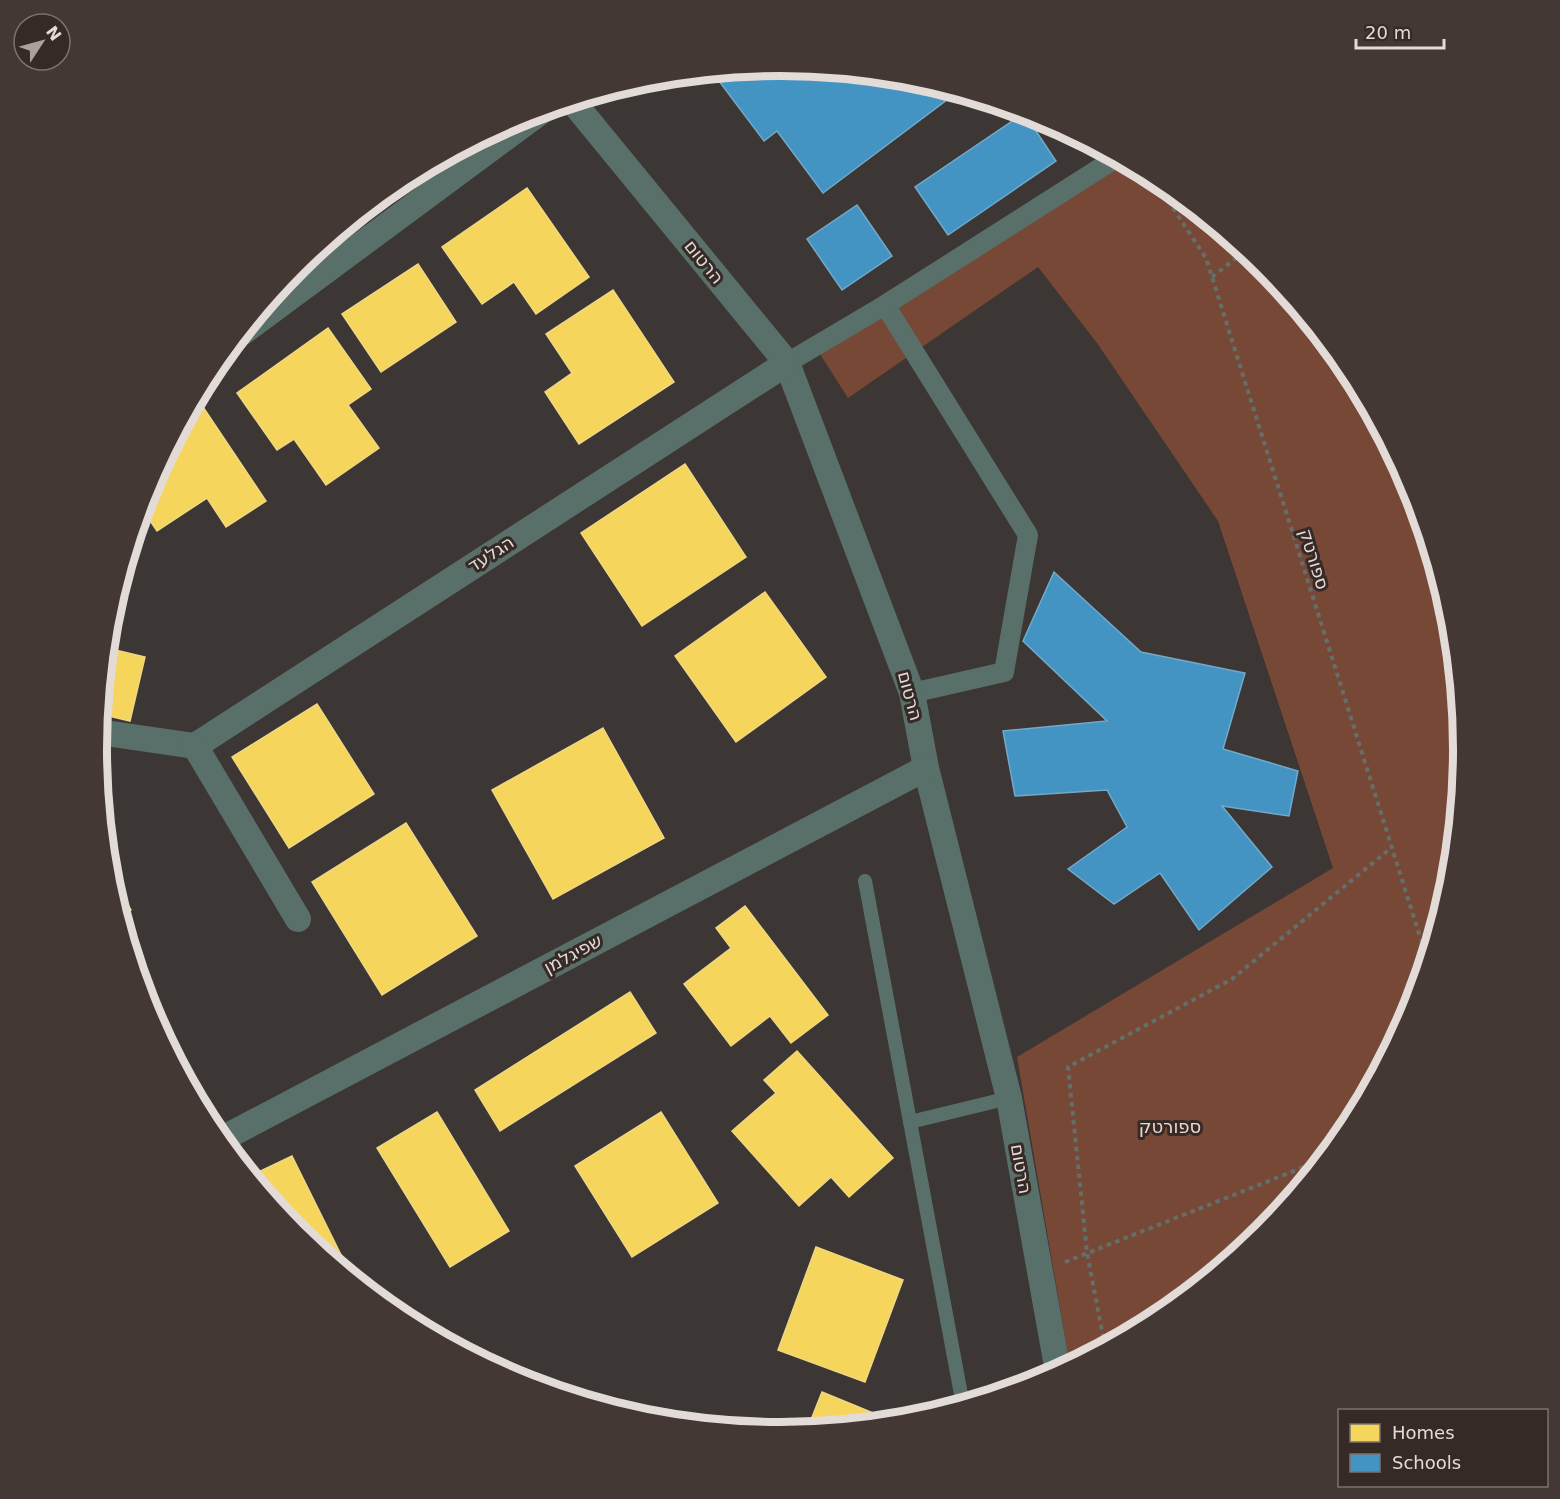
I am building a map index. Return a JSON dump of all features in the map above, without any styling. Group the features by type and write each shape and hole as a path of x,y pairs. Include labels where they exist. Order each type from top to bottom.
{"street":[{"name":"הרטום","path":"578,108 787,363 912,693 926,768 1009,1098 1056,1363"},
{"path":"268,314 514,132"},
{"path":"787,363 885,305 1108,163"},
{"path":"885,305 1028,535 1004,672 912,693"},
{"name":"הגלעד","path":"195,746 787,363"},
{"path":"107,733 195,746 298,920"},
{"name":"שפיגלמן","path":"229,1135 926,768"}],"lane":[{"path":"865,881 962,1398"},
{"path":"910,1122 1009,1098"}],"path":[{"name":"ספורטק","path":"1167,200 1206,258 1423,947"},
{"path":"1212,277 1238,257"},
{"path":"1103,1339 1087,1253 1068,1067 1232,979 1391,848"},
{"path":"1039,1272 1309,1165"}],"green space":[{"name":"ספורטק","path":"1117,168 1154,190 1224,244 1286,306 1314,340 1340,376 1384,452 1402,492 1430,575 1440,618 1452,705 1452,794 1440,881 1430,924 1402,1007 1384,1047 1340,1123 1286,1193 1256,1225 1190,1283 1154,1309 1069,1357 1017,1057 1333,868 1218,521 1097,343 1038,267 848,398 818,351"}],"building: Homes":[{"path":"527,188 589,277 536,314 514,282 482,304 442,247"},
{"path":"418,264 456,322 381,372 342,314"},
{"path":"613,290 674,382 579,444 545,392 572,373 546,334"},
{"path":"328,328 371,389 348,405 379,448 326,485 294,439 277,450 237,393"},
{"path":"203,407 266,501 226,527 207,498 157,531 148,518 176,452 199,410"},
{"path":"685,464 746,557 642,626 581,533"},
{"path":"765,592 826,677 736,742 675,656"},
{"path":"115,650 145,657 130,721 108,716"},
{"path":"317,704 374,794 289,848 232,757"},
{"path":"603,728 664,838 553,899 492,790"},
{"path":"406,823 477,936 382,995 312,882"},
{"path":"124,898 131,910 127,912"},
{"path":"745,906 828,1015 791,1043 770,1016 731,1046 684,984 731,948 716,928"},
{"path":"630,992 656,1033 500,1131 475,1090"},
{"path":"797,1051 893,1158 849,1197 831,1177 799,1206 732,1131 776,1093 764,1080"},
{"path":"437,1112 509,1231 450,1267 377,1148"},
{"path":"661,1112 718,1203 632,1257 575,1166"},
{"path":"292,1156 345,1262 304,1225 257,1173"},
{"path":"816,1247 903,1280 865,1382 778,1350"},
{"path":"822,1392 879,1415 824,1421 810,1421"}],"building: Schools":[{"path":"780,76 824,78 868,82 949,98 823,193 777,131 764,141 718,80"},
{"path":"1015,119 1033,126 1056,161 948,235 915,187"},
{"path":"857,205 892,256 842,290 807,239"},
{"path":"1054,572 1141,652 1245,673 1223,749 1298,771 1289,816 1222,806 1272,867 1199,930 1160,873 1114,904 1068,869 1127,827 1107,790 1015,796 1003,731 1107,721 1023,641"}]}
